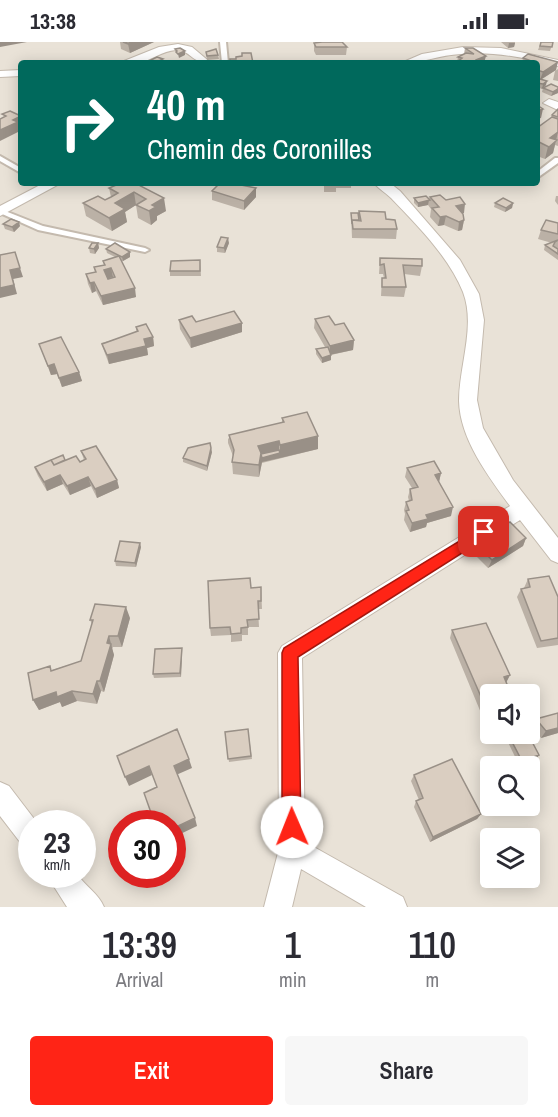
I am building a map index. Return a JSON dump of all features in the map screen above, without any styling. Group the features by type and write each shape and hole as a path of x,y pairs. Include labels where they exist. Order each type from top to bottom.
{"street":[{"path":"139,60 169,46 182,46 189,49 202,60"},
{"path":"416,60 444,51 471,48 505,52 558,63"},
{"path":"0,74 18,73"},
{"path":"0,211 44,186"},
{"path":"385,186 395,194 465,277 475,307 469,412 478,441 558,555"},
{"path":"278,907 292,849 290,653 523,508"},
{"path":"0,795 18,819"},
{"path":"292,849 393,907"},
{"path":"70,888 77,898 90,907"}],"lane":[{"path":"223,42 225,60"},
{"path":"0,158 18,169"},
{"path":"540,174 558,160"},
{"path":"0,211 41,228 146,250"}],"shaded area":[{"path":"0,42 558,42 558,907 0,907"}],"building":[{"path":"342,42 347,47 316,47 314,43"},
{"path":"541,42 553,42 552,47 540,46"},
{"path":"180,48 185,51 178,54 175,49"},
{"path":"465,48 473,48 486,56 476,60 460,60 462,58 458,57 466,53 474,54"},
{"path":"216,49 218,55 207,56 206,52"},
{"path":"242,53 251,53 252,60 230,60 236,57 242,56"},
{"path":"528,54 558,62 543,72 540,71 540,60 523,58"},
{"path":"551,84 558,89 553,92 543,88"},
{"path":"558,109 558,117 552,115"},
{"path":"10,111 18,115 18,118 13,120 18,122 0,130 0,119 6,116 2,114"},
{"path":"552,117 558,119 558,132 550,138 557,140 549,147 540,142 540,126"},
{"path":"141,186 164,198 152,205 156,207 149,211 136,205 146,199 134,192 115,203 125,209 109,218 83,203 98,196 105,200 118,193 109,188"},
{"path":"217,186 256,188 244,201 212,191"},
{"path":"440,195 446,200 460,197 465,204 456,206 463,214 464,220 459,222 446,216 440,217 432,208 439,207 430,197"},
{"path":"426,196 430,200 418,203 414,198"},
{"path":"503,198 513,203 506,208 495,203"},
{"path":"359,211 385,212 386,219 395,220 397,229 353,229 352,220 361,221"},
{"path":"351,213 358,213 359,220 352,220 352,224"},
{"path":"11,219 19,222 12,227 3,224"},
{"path":"546,220 558,223 558,234 541,230"},
{"path":"221,237 228,238 224,248 217,247"},
{"path":"558,240 553,246 558,249 558,254 545,245"},
{"path":"92,243 98,243 94,249 89,248"},
{"path":"115,243 130,252 122,257 106,249"},
{"path":"15,252 20,268 10,270 14,285 0,288 0,255"},
{"path":"119,256 135,288 101,296 94,282 90,283 86,274 96,272 94,267 105,265 103,261","holes":["111,268 115,277 108,279 104,270"]},
{"path":"380,258 422,259 422,266 403,265 406,287 382,287 382,278 386,278 384,264 380,265"},
{"path":"200,260 200,271 170,271 171,261"},
{"path":"234,311 242,323 190,338 179,320 192,316 196,322"},
{"path":"329,316 335,325 344,323 354,340 330,346 315,319"},
{"path":"146,324 153,337 144,339 146,346 107,355 102,344 138,331 136,327"},
{"path":"61,337 79,372 59,378 54,364 48,366 39,344"},
{"path":"328,347 331,355 322,358 316,349"},
{"path":"307,412 318,436 280,445 279,441 258,446 261,453 259,465 232,462 234,450 229,435 284,422 282,418"},
{"path":"210,443 207,466 183,458 188,448"},
{"path":"96,446 117,480 95,489 88,477 67,486 60,475 44,482 35,467 51,460 54,465 76,456 80,462 86,459 81,451"},
{"path":"279,450 280,453 262,458 261,454"},
{"path":"63,455 65,460 54,465 51,460"},
{"path":"434,461 441,473 435,475 453,507 426,515 428,519 412,523 406,511 409,510 406,502 412,500 410,489 418,487 407,468"},
{"path":"510,522 526,538 492,560 475,543"},
{"path":"120,541 140,543 135,563 115,561"},
{"path":"549,576 558,597 558,638 541,641 521,589 530,587 528,579"},
{"path":"250,578 251,588 261,587 261,601 258,601 259,619 247,620 248,627 241,628 241,633 231,634 230,627 210,628 208,581"},
{"path":"95,604 126,607 118,636 109,636 107,643 111,644 100,681 97,681 93,694 72,691 57,697 56,692 33,700 28,673 50,666 51,671 81,661 93,620 90,620"},
{"path":"486,623 510,675 504,677 507,684 480,684 480,694 452,630"},
{"path":"182,648 180,673 153,674 155,649"},
{"path":"558,713 558,728 546,731 540,724 540,718"},
{"path":"177,729 189,759 174,766 195,818 186,822 186,810 150,810 144,793 157,787 149,766 125,777 117,756"},
{"path":"248,729 251,756 228,759 225,732"},
{"path":"513,744 533,744 539,755 536,756 519,756"},
{"path":"452,759 480,814 433,837 416,801 423,798 414,775"}],"route":[{"path":"292,827 290,653 484,532"}]}
